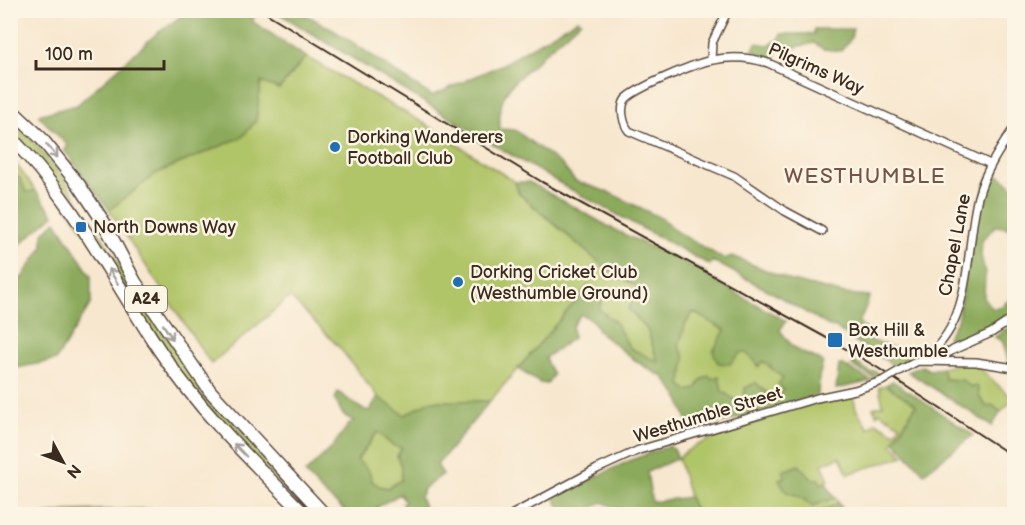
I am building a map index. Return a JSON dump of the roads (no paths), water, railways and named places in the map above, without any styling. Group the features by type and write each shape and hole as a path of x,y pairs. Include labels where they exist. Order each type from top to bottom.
{"highway":[{"name":"A24","path":"10,109 41,138 78,185 103,221 135,282 210,391 324,514"},
{"name":"A24","path":"10,137 39,167 71,210 185,388 225,435 304,514"}],"street":[{"path":"711,60 712,43 728,10"},
{"name":"Pilgrims Way","path":"822,231 785,211 734,176 629,131 626,127 623,105 630,96 663,79 711,60 750,57 768,63 990,164"},
{"name":"Chapel Lane","path":"918,361 927,356 944,337 957,312 965,282 974,214 979,195 990,164 1014,128"},
{"path":"927,356 951,351 991,333 1014,318"},
{"path":"918,361 976,362 1014,368"},
{"name":"Westhumble Street","path":"513,514 587,474 639,450 817,398 855,390 882,381 918,361"}],"railway":[{"path":"261,10 542,182 878,368 1014,457"}],"place":[{"name":"Dorking Wanderers Football Club","path":"335,147"},
{"name":"North Downs Way","path":"81,227"},
{"name":"Dorking Cricket Club (Westhumble Ground)","path":"458,282"},
{"name":"Box Hill & Westhumble","path":"835,340"}],"district":[{"name":"WESTHUMBLE","path":"865,176"}]}
